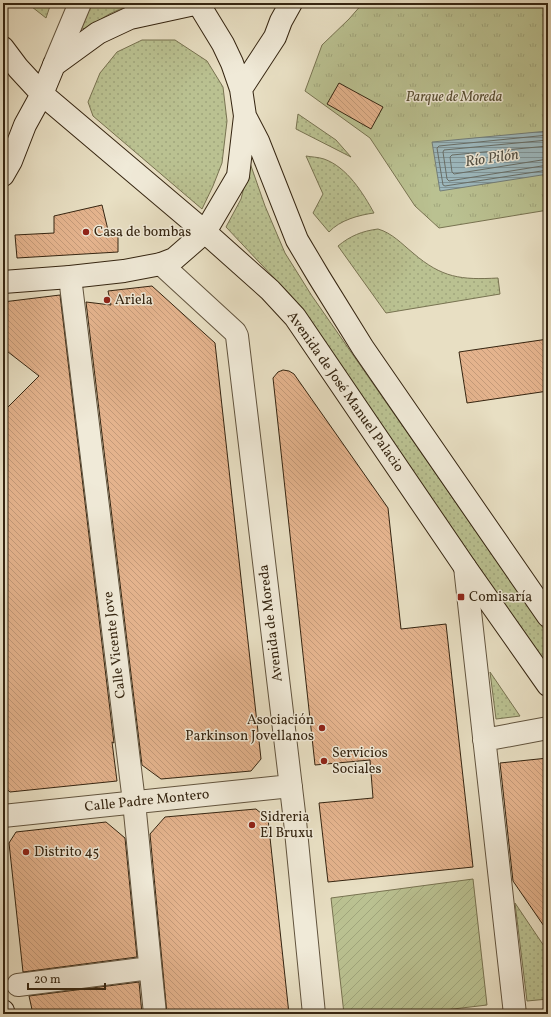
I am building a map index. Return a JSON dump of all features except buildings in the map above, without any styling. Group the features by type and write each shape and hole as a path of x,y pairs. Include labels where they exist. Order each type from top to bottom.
{"street":[{"path":"3,175 11,161 25,125 42,94 80,3"},
{"path":"3,282 124,271 174,260 205,232 238,176 245,116 241,89 232,63 223,44 199,3 130,18 98,33 54,65"},
{"path":"241,89 275,37 281,21 291,3"},
{"name":"Avenida de José Manuel Palacio","path":"3,48 18,68 42,94 205,232 270,290 296,317 465,567 548,684"},
{"path":"245,116 258,141 297,240 319,277 363,348 548,616"},
{"name":"Avenida de Moreda","path":"161,264 235,332 237,336 291,786 314,1014"},
{"name":"Calle Vicente Jove","path":"70,277 134,802 155,1014"},
{"path":"465,567 515,1014"},
{"path":"484,740 548,728"},
{"name":"Calle Padre Montero","path":"3,816 291,786"},
{"path":"18,984 150,968"}],"green space":[{"path":"27,3 51,3 46,18"},
{"path":"92,3 143,3 113,12 87,30 80,27"},
{"name":"Parque de Moreda","path":"363,3 548,3 548,210 439,228 415,206 370,138 305,91 322,45"},
{"path":"142,40 175,40 207,61 223,87 227,121 222,163 202,209 93,116 88,102 100,73 117,52"},
{"path":"298,114 336,140 351,157 296,129"},
{"path":"306,156 324,159 340,168 354,182 374,213 344,221 329,232 313,213 323,194"},
{"path":"250,163 265,206 285,253 312,296 548,635 548,667 293,298 226,227 241,199"},
{"path":"378,229 392,236 433,268 452,276 462,278 498,278 500,294 386,313 338,246 356,234"},
{"path":"490,672 520,716 496,719"},
{"path":"473,879 487,1005 411,1014 344,1014 331,898"},
{"path":"515,903 548,952 548,999 527,1001"}],"water":[{"name":"Río Pilón","path":"548,131 548,174 440,191 432,142"}],"place":[{"name":"Casa de bombas","path":"86,232"},
{"name":"Ariela","path":"107,300"},
{"name":"Comisaría","path":"461,597"},
{"name":"Asociación Parkinson Jovellanos","path":"322,728"},
{"name":"Servicios Sociales","path":"324,761"},
{"name":"Sidreria El Bruxu","path":"252,825"},
{"name":"Distrito 45","path":"26,852"}]}
